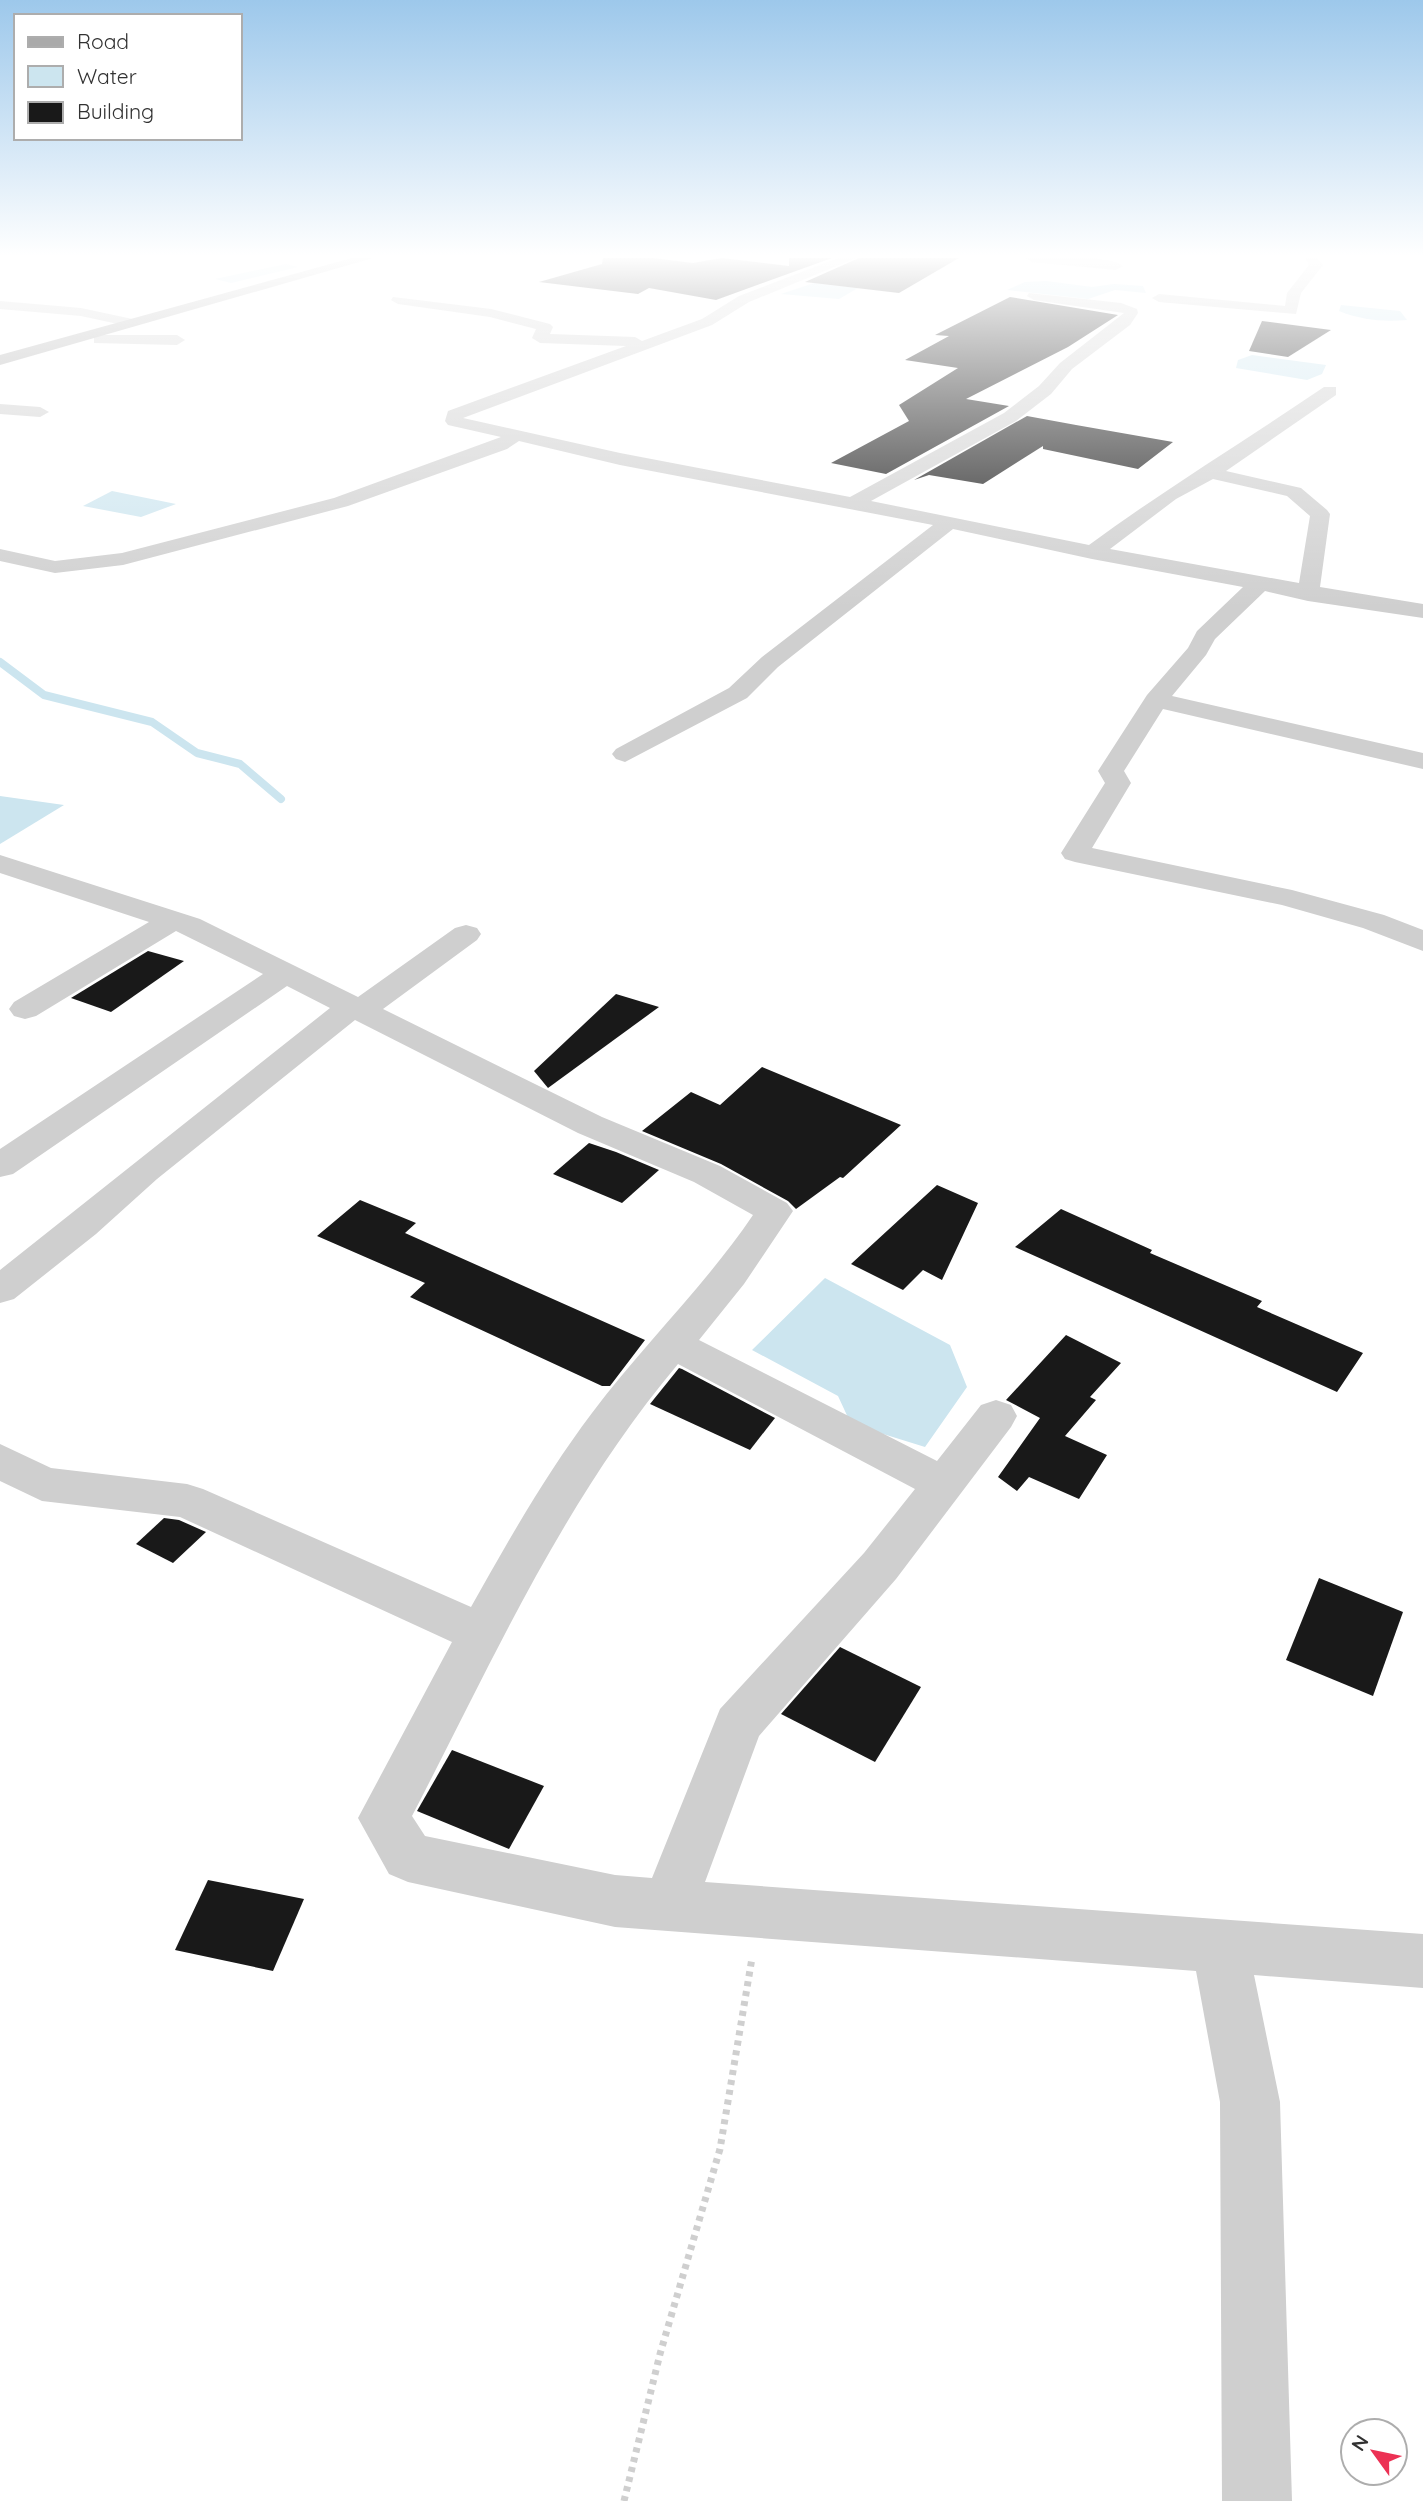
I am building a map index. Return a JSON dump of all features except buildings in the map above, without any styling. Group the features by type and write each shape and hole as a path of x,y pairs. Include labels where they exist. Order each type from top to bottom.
{"street":[{"path":"564,375 454,415 454,421 620,459 949,522 1257,586 1423,611"},
{"path":"852,504 1010,417 1045,390 1058,375"},
{"path":"1092,553 1169,495 1210,473 1330,391"},
{"path":"0,409 40,412"},
{"path":"0,555 55,567 123,559 341,502 500,445 516,435"},
{"path":"1210,473 1294,492 1320,514 1308,594"},
{"path":"625,754 738,693 770,662 949,522"},
{"path":"1257,586 1205,636 1198,650 1156,700 1111,771 1118,783 1075,853 1230,884 1308,903 1397,927 1423,942"},
{"path":"1156,700 1423,761"},
{"path":"0,864 173,920 286,973 590,1125 654,1149 738,1189 774,1211 750,1250 586,1453 522,1560 384,1818 408,1857 615,1902 1423,1961"},
{"path":"25,1009 173,920"},
{"path":"0,1290 83,1225 144,1171 356,1009 466,934"},
{"path":"0,1166 286,973"},
{"path":"673,1344 944,1484"},
{"path":"668,1906 738,1724 880,1566 996,1416"},
{"path":"0,1460 42,1484 187,1501 483,1634"},
{"path":"1220,1946 1250,2102 1256,2501"}],"path":[{"path":"624,2501 660,2354 720,2149 760,1912"}],"water":[{"path":"1276,375 1320,375 1307,380"},
{"path":"112,491 176,504 141,517 83,506"},
{"path":"0,796 64,805 0,844"},
{"path":"825,1278 950,1345 967,1387 925,1447 851,1424 838,1396 752,1350"}],"waterway":[{"path":"0,662 44,695 152,722 197,753 240,764 281,799"}]}
